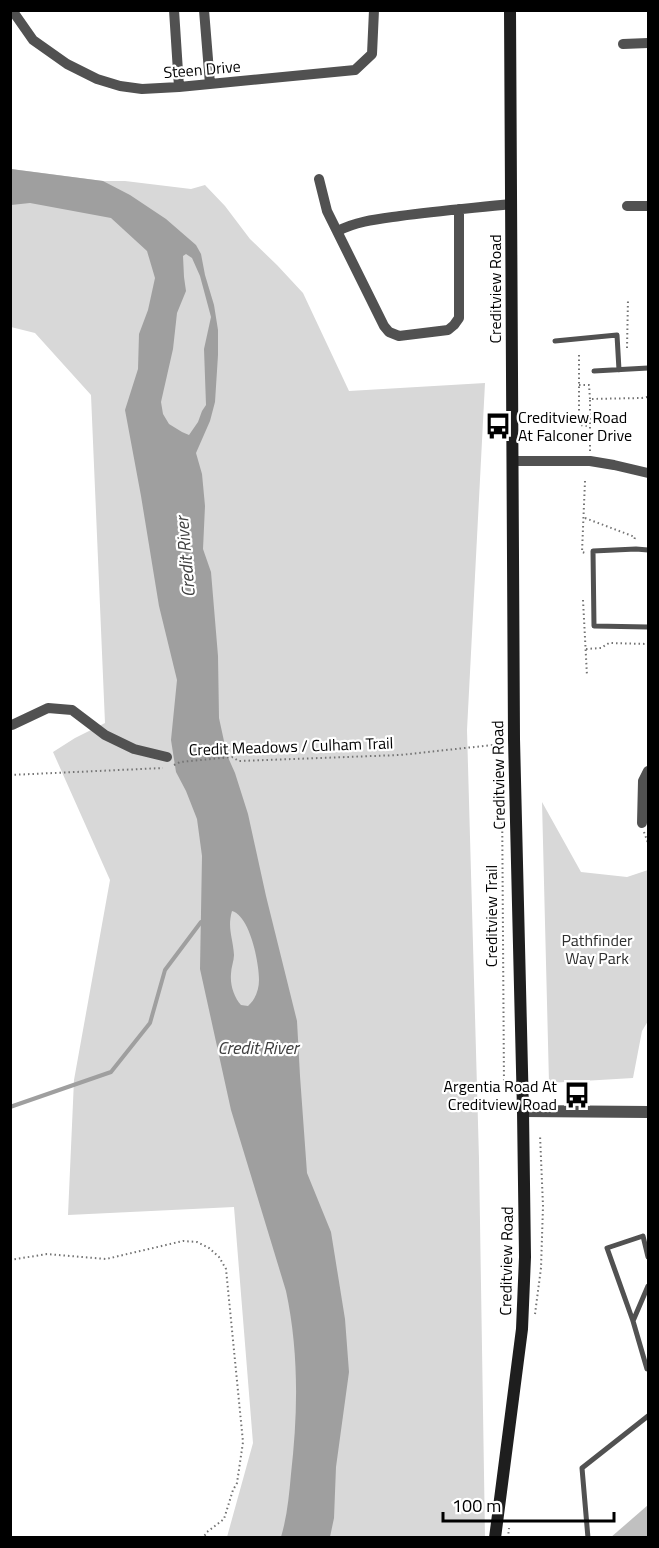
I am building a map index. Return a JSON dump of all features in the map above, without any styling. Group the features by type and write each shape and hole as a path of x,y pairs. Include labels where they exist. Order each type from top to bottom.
{"main road":[{"name":"Creditview Road","path":"495,1538 522,1329 525,1257 513,738 510,10"}],"street":[{"name":"Steen Drive","path":"12,10 33,40 67,64 96,79 142,89 355,70 372,54 374,10"},
{"path":"174,10 179,87"},
{"path":"204,10 210,84"},
{"path":"623,44 648,43"},
{"path":"320,179 327,211 387,330 399,336 447,330 454,325 460,315 459,209"},
{"path":"338,231 362,222 511,204"},
{"path":"627,206 648,206"},
{"path":"512,461 590,461 648,473"},
{"path":"10,725 48,708 72,710 105,735 134,749 167,757"},
{"path":"642,823 643,781 648,771"},
{"path":"523,1111 648,1112"}],"lane":[{"path":"555,341 617,335 619,370"},
{"path":"594,371 648,368"},
{"path":"648,550 593,551 594,626 648,627"},
{"path":"648,1257 643,1236 607,1248 648,1369"},
{"path":"633,1321 648,1286"},
{"path":"588,1538 582,1468 648,1416"}],"path":[{"path":"627,369 628,299"},
{"path":"579,355 579,425 589,426"},
{"path":"579,385 589,385 590,461"},
{"path":"590,399 648,397"},
{"path":"585,481 582,552 593,556"},
{"path":"583,517 634,537 631,549"},
{"path":"583,600 587,676"},
{"path":"586,649 602,648 609,643 648,644"},
{"name":"Credit Meadows / Culham Trail","path":"10,775 170,767 180,762 232,757 239,760 400,755 502,744"},
{"name":"Creditview Trail","path":"502,791 504,1085 508,1085"},
{"path":"540,1135 543,1206"},
{"path":"10,1260 47,1254 106,1259 183,1241 197,1242 209,1248 219,1257 226,1269 243,1442 237,1483 224,1519 203,1538"}],"green space":[{"path":"11,169 191,189 205,185 225,206 250,239 303,293 349,391 485,383 467,730 479,1159 485,1537 227,1537 253,1443 234,1207 68,1215 74,1080 110,880 53,752 105,723 91,395 35,333 11,327"},
{"name":"Pathfinder Way Park","path":"542,802 581,872 627,877 648,870 648,1021 642,1031 633,1078 549,1083"}],"water":[{"name":"Credit River","path":"11,169 103,181 130,195 166,219 196,245 201,254 214,305 218,330 215,402 210,421 196,453 202,474 205,506 203,549 211,572 218,656 219,718 227,755 248,814 297,1021 307,1173 331,1232 345,1319 349,1372 336,1467 334,1518 330,1537 281,1537 289,1498 295,1428 296,1382 290,1314 286,1291 231,1110 200,969 202,856 197,819 176,772 171,740 177,680 159,606 125,410 138,369 139,334 148,310 155,278 147,251 111,218 30,203 11,205","holes":["186,254 192,258 200,276 211,317 204,349 206,405 189,435 169,424 163,414 161,402 173,349 177,313 186,291 183,256","232,911 244,922 252,941 257,963 258,987 255,998 248,1006 241,1005 231,982 234,955 230,928"]}],"building":[{"path":"648,1505 648,1538 610,1538"}],"waterway":[{"path":"10,1107 111,1072 150,1023 165,970 201,922"}],"place":[{"name":"Creditview Road At Falconer Drive","path":"498,426"},
{"name":"Argentia Road At Creditview Road","path":"577,1095"}]}
